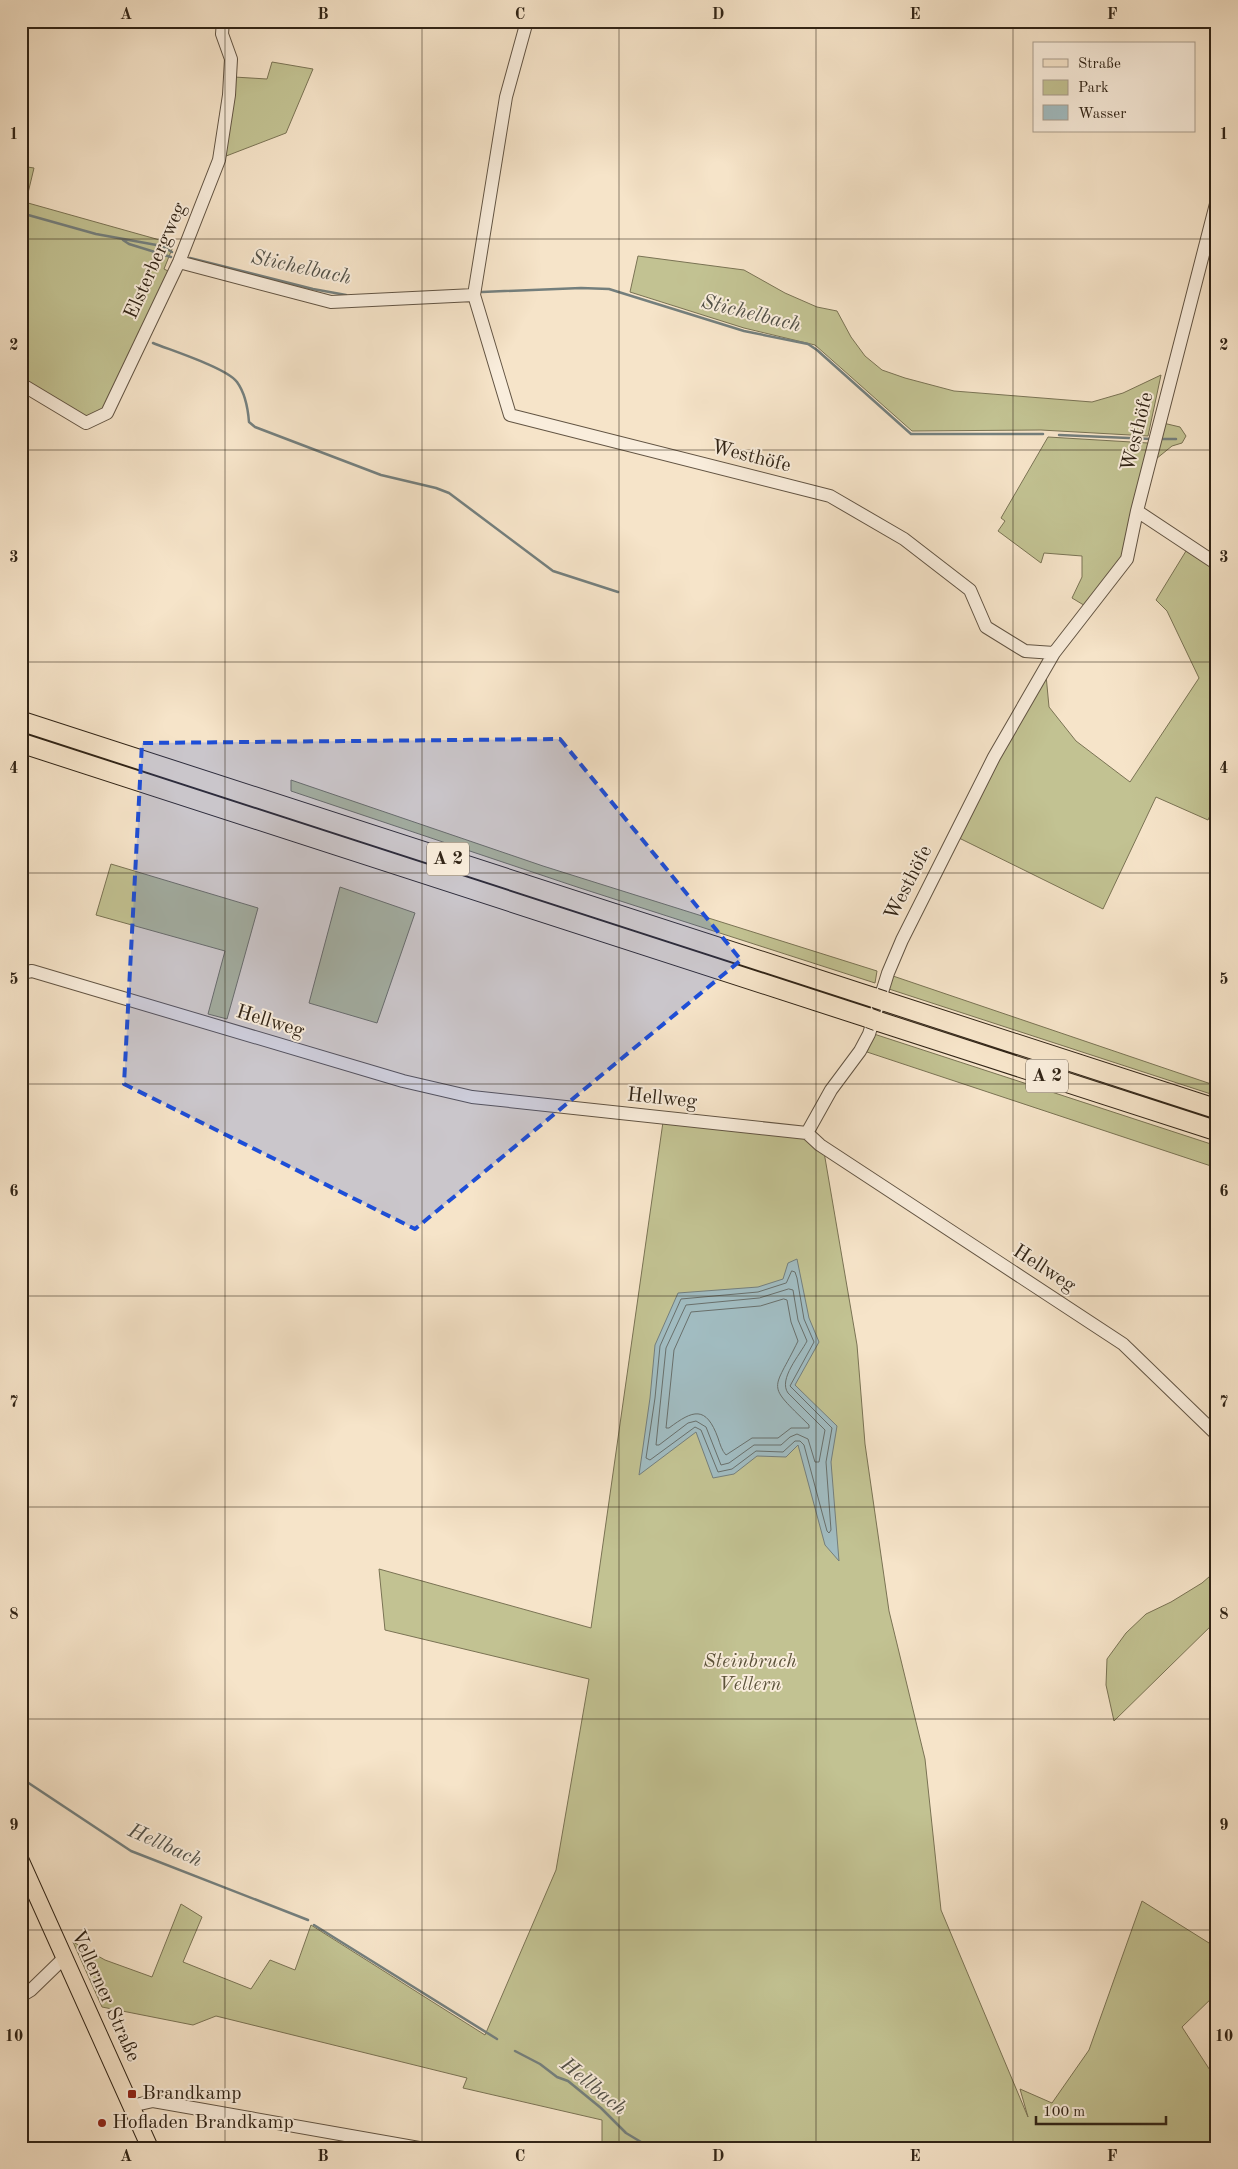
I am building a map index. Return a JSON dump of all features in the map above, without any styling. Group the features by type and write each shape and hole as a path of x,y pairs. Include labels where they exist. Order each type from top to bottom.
{"highway":[{"name":"A 2","path":"21,721 1217,1109"},
{"name":"A 2","path":"21,743 1217,1131"}],"main road":[{"name":"Vellerner Straße","path":"21,1861 150,2148"}],"street":[{"name":"Elsterbergweg","path":"21,384 86,423 107,412 179,262 219,160 231,59 222,34 223,21"},
{"path":"179,262 330,302 474,295 506,97 527,21"},
{"name":"Westhöfe","path":"807,1133 831,1090 860,1050 868,1034 888,973 902,940 994,756 1054,653 1127,559 1137,511 1217,200"},
{"name":"Westhöfe","path":"474,295 510,415 830,496 904,539 970,590 986,627 1025,651 1054,653"},
{"path":"1137,511 1217,564"},
{"name":"Hellweg","path":"21,973 32,971 403,1081 472,1097 807,1133 820,1145 1122,1344 1217,1435"},
{"path":"21,1996 31,1990 65,1957"},
{"path":"132,2106 153,2101 419,2148"}],"highlighted area":[{"path":"560,739 741,960 415,1229 124,1084 142,743"}],"green space":[{"path":"272,62 313,69 286,133 221,158 234,77 267,79"},
{"path":"21,166 34,168 28,193 28,203 174,244 164,269 168,271 105,411 86,420 21,380"},
{"path":"638,256 744,270 785,293 817,307 837,311 851,337 865,356 882,370 954,391 1092,402 1123,393 1161,375 1148,436 1041,430 912,431 815,345 744,328 630,292"},
{"path":"1163,423 1180,427 1186,436 1182,443 1172,446 1156,459"},
{"path":"1048,437 1148,443 1123,556 1087,607 1072,598 1082,577 1082,556 1044,553 1041,563 998,531 1005,521 1001,518"},
{"path":"1186,551 1217,571 1217,800 1208,820 1156,797 1103,909 959,838 1005,747 1046,675 1049,707 1076,741 1130,782 1199,678 1167,611 1156,600"},
{"path":"291,780 543,866 877,971 875,983 577,887 291,791"},
{"path":"111,864 258,908 227,1019 208,1014 225,951 96,915"},
{"path":"340,887 415,913 377,1023 309,1003"},
{"path":"893,976 1217,1086 1217,1096 889,989"},
{"path":"874,1034 1217,1146 1217,1168 867,1052"},
{"name":"Steinbruch Vellern","path":"663,1122 807,1133 824,1152 857,1345 865,1444 889,1611 925,1759 941,1910 1028,2117 1020,2089 1052,2103 1089,2050 1142,1901 1217,1948 1217,1993 1182,2027 1217,2081 1217,2148 602,2148 602,2120 463,2088 467,2078 216,2016 193,2025 102,2007 73,1942 105,1960 152,1977 181,1904 202,1917 183,1962 251,1989 270,1960 295,1970 311,1925 485,2035 556,1870 589,1679 385,1630 379,1569 591,1628"},
{"path":"1217,1570 1217,1620 1114,1721 1106,1685 1107,1659 1126,1633 1146,1614 1171,1602 1202,1583"}],"water":[{"path":"797,1259 809,1318 819,1342 795,1385 837,1426 831,1462 839,1561 825,1545 798,1445 786,1457 757,1456 734,1474 713,1478 696,1432 639,1475 650,1398 655,1345 678,1293 758,1287 783,1279 788,1263"}],"waterway":[{"name":"Stichelbach","path":"21,213 96,234 162,246 172,252"},
{"path":"123,240 129,244 171,257"},
{"name":"Stichelbach","path":"190,258 313,289 346,295"},
{"name":"Stichelbach","path":"482,292 581,288 609,289 744,331 808,344 911,434 1043,434"},
{"path":"153,343 211,365 231,377 237,382 242,391 249,422 255,427 381,475 436,488 449,493 553,571 618,592"},
{"name":"Stichelbach","path":"1059,435 1152,439"},
{"name":"Stichelbach","path":"1160,439 1176,439"},
{"name":"Hellbach","path":"21,1778 131,1851 308,1920"},
{"name":"Hellbach","path":"314,1925 497,2039"},
{"name":"Hellbach","path":"515,2051 540,2064 557,2077 568,2081 601,2108 626,2133 651,2148"}],"place":[{"name":"Brandkamp","path":"132,2094"},
{"name":"Hofladen Brandkamp","path":"102,2123"}]}
